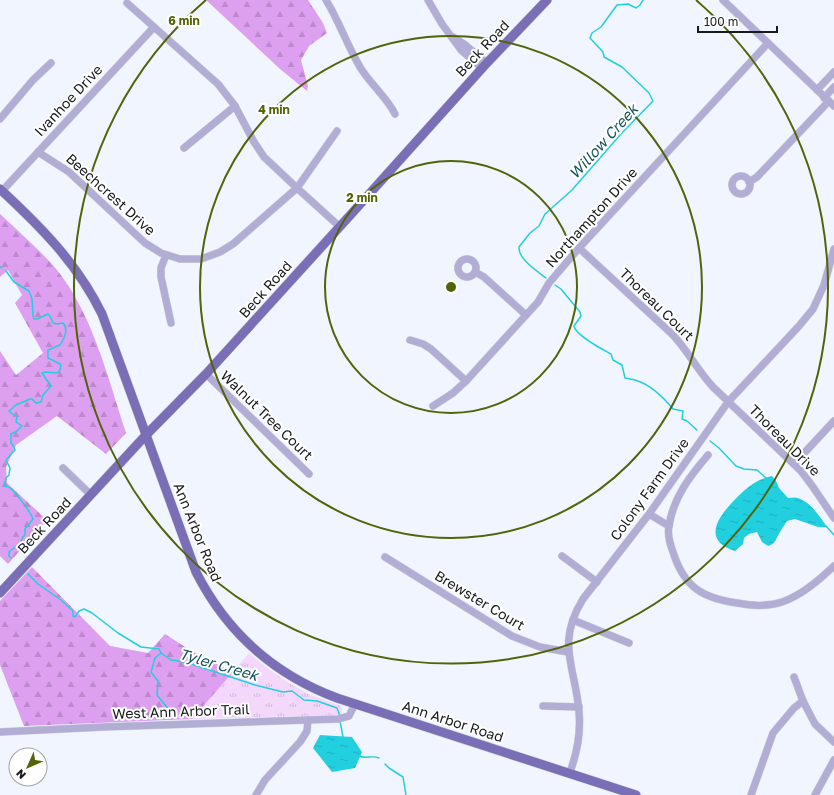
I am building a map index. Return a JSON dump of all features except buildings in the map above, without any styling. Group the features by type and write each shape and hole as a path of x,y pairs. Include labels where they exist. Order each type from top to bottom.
{"main road":[{"name":"Beck Road","path":"0,593 146,435 206,374 485,66 547,0"},
{"name":"Ann Arbor Road","path":"1,190 57,245 74,266 91,292 102,314 196,572 207,592 228,621 256,650 289,676 322,692 355,704 570,772 636,795"}],"street":[{"path":"326,0 362,70 389,102 395,114"},
{"path":"428,0 451,36 468,46 485,66"},
{"path":"723,0 829,102"},
{"path":"127,3 211,77 225,92 235,106 260,152 340,227"},
{"name":"Ivanhoe Drive","path":"1,190 154,27"},
{"name":"Northampton Drive","path":"433,406 453,393 538,302 549,283 579,248 768,43"},
{"path":"0,119 33,80 51,63"},
{"path":"816,90 834,72"},
{"path":"749,182 757,178 829,102 834,88"},
{"path":"184,148 235,106"},
{"name":"Beechcrest Drive","path":"38,152 69,172 145,243 166,255 180,259 194,259 208,257 233,244 297,188 336,131"},
{"name":"Thoreau Court","path":"579,248 673,335 686,349 705,380 728,402"},
{"name":"Colony Farm Drive","path":"570,772 576,755 579,738 579,707 568,652 569,636 573,620 581,603 649,514 728,402 799,326 813,308 824,285 834,249"},
{"path":"166,255 161,277 171,323"},
{"path":"475,272 484,277 526,315"},
{"path":"410,340 423,344 431,349 466,380"},
{"name":"Walnut Tree Court","path":"206,374 309,474"},
{"name":"Thoreau Drive","path":"728,402 794,464 813,487 834,518"},
{"path":"794,464 834,421"},
{"path":"708,455 683,487 673,508 668,526 670,543 675,558 682,574 692,585 702,593 721,601 751,606 762,606 782,602 812,585 834,566"},
{"path":"63,468 91,494"},
{"path":"649,514 668,526"},
{"path":"562,556 597,582"},
{"name":"Brewster Court","path":"385,557 512,636 540,647 568,652"},
{"path":"573,620 629,644"},
{"path":"794,677 803,701 815,724 834,742"},
{"path":"751,795 773,733 794,708 803,701"},
{"name":"West Ann Arbor Trail","path":"0,732 340,719 349,716 355,704"},
{"path":"543,706 579,707"},
{"path":"256,795 265,780 300,742 307,731 308,720"},
{"path":"815,795 834,760"}],"green space":[{"path":"206,0 308,0 323,23 327,33 309,46 301,60 308,86 307,91 280,69"},
{"path":"0,214 51,263 77,300 97,344 126,433 106,454 57,416 16,445 6,467 7,483 47,520 8,564 0,556 0,351 16,375 43,353 15,303 22,295 8,270 0,277"},
{"path":"32,567 110,646 148,653 165,634 193,652 233,672 192,719 24,726 0,665 0,601"},
{"path":"249,653 271,671 295,686 311,695 341,706 342,713 340,715 192,719"}],"water":[{"path":"772,476 779,488 788,498 801,499 806,502 827,527 818,527 795,519 787,521 773,544 768,546 762,542 757,532 749,534 744,538 743,544 735,551 720,543 717,538 716,526 719,519 729,506 738,496 753,484"},
{"path":"320,735 352,737 362,752 355,768 332,772 313,748"}],"waterway":[{"name":"Willow Creek","path":"546,278 525,260 519,247 530,233 539,226 545,214 572,190 620,135 653,101 649,93 622,67 604,57 603,52 590,38 592,33 601,27 617,5 628,4 636,8 643,0"},
{"name":"Tyler Creek","path":"6,271 14,282 29,291 32,299 34,319 48,314 53,323 63,323 66,328 60,345 48,350 48,358 60,364 61,368 57,373 42,373 51,386 43,395 41,402 36,403 30,399 16,405 9,411 17,416 16,422 22,426 11,434 11,443 15,450 6,460 10,468 9,475 6,478 4,486 15,493 33,519 25,529 25,535 21,542 9,552 9,556 11,558"},
{"name":"Willow Creek","path":"555,285 561,289 580,312 581,316 574,326 579,334 611,354 613,360 622,365 625,378 643,383 653,389 673,409 683,411 682,419 687,421 697,430"},
{"name":"Willow Creek","path":"710,441 736,466 744,469 757,470 766,478"},
{"name":"Willow Creek","path":"826,526 834,535"},
{"name":"Tyler Creek","path":"28,574 38,584 61,600 73,611 73,616 75,617 79,611 84,609 141,647 159,649 161,653 171,660 185,662 255,685 283,692 292,691 304,700 317,701 337,708 340,716"},
{"path":"161,653 155,658 151,672 158,681 157,695 170,711 171,719"},
{"name":"Tyler Creek","path":"340,721 343,737"},
{"name":"Tyler Creek","path":"359,756 379,758"},
{"name":"Tyler Creek","path":"385,764 403,777 406,795"}]}
